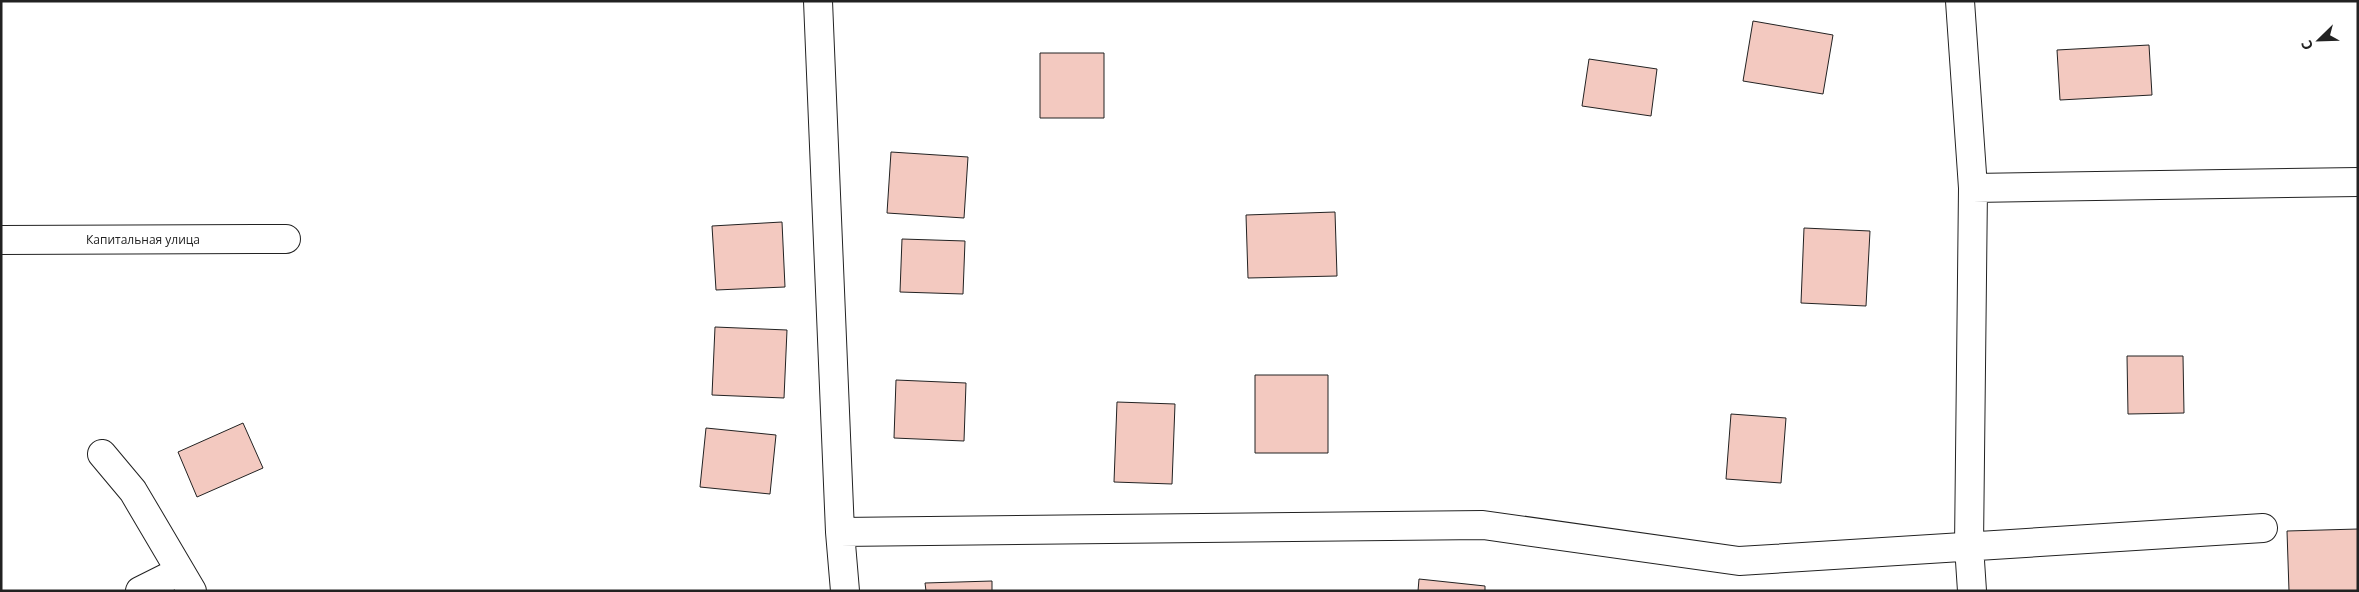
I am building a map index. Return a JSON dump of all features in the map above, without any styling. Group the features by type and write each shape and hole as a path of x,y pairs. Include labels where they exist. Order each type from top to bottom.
{"street":[{"path":"818,1 840,532 845,591"},
{"path":"1960,1 1973,188 1969,546 1972,591"},
{"path":"1973,188 2358,182"},
{"name":"Капитальная улица","path":"1,240 286,239"},
{"path":"102,454 133,491 186,581 140,591"},
{"path":"840,532 1482,525 1739,561 2263,528"}],"building":[{"path":"1753,21 1833,35 1823,94 1743,81"},
{"path":"2149,45 2152,95 2060,100 2057,50"},
{"path":"1040,53 1104,53 1104,118 1040,118"},
{"path":"1589,59 1657,69 1651,116 1582,106"},
{"path":"891,152 968,157 964,218 887,213"},
{"path":"1335,212 1337,276 1248,278 1246,215"},
{"path":"782,222 785,287 716,290 712,226"},
{"path":"1804,228 1870,231 1866,306 1801,303"},
{"path":"902,239 965,241 963,294 900,292"},
{"path":"715,327 787,330 784,398 712,395"},
{"path":"2127,356 2183,356 2184,413 2128,414"},
{"path":"1255,375 1328,375 1328,453 1255,453"},
{"path":"896,380 966,383 964,441 894,438"},
{"path":"1117,402 1175,404 1172,484 1114,482"},
{"path":"1731,414 1786,418 1781,483 1726,479"},
{"path":"243,423 263,468 197,497 178,452"},
{"path":"706,428 776,435 770,494 700,487"},
{"path":"2358,529 2358,591 2289,591 2287,531"},
{"path":"1419,579 1485,586 1485,591 1418,591"},
{"path":"992,581 992,591 926,591 925,583"}]}
